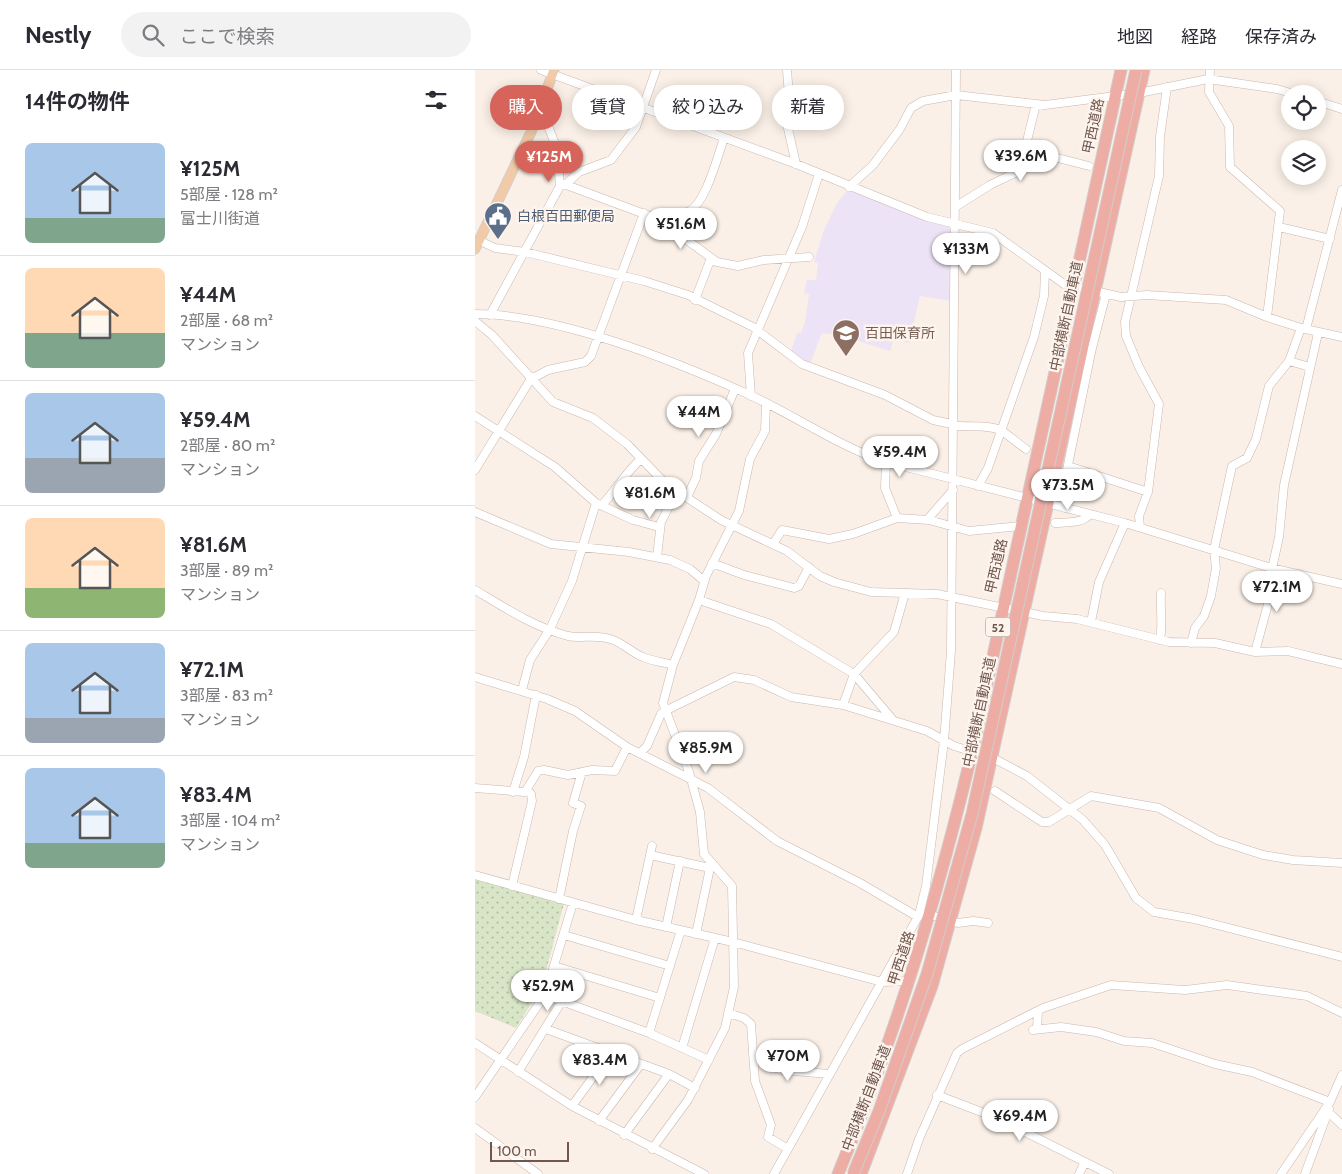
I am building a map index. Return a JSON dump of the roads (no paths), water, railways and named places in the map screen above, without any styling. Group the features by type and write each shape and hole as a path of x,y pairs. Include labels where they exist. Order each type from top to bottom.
{"highway":[{"name":"甲西道路","path":"838,1174 876,1080 910,981 923,915 973,752 1002,607 1121,70"},
{"name":"中部横断自動車道","path":"853,1174 879,1111 927,974 972,814 1136,70"},
{"name":"中部横断自動車道","path":"857,1174 883,1113 931,975 976,814 1140,70"},
{"name":"52","path":"861,1174 912,1043 951,922 993,758 1144,70"}],"main road":[{"path":"549,85 554,72"},
{"path":"477,245 531,130"}],"street":[{"path":"541,70 554,72 586,85"},
{"path":"644,105 656,70"},
{"path":"787,70 789,96 787,124 796,164"},
{"path":"774,1174 829,1074 923,915 949,691 953,526 956,70"},
{"path":"1210,70 1208,79 1209,92 1229,126 1230,167 1280,211 1267,317"},
{"path":"849,187 873,165 900,129 911,108 923,101 956,95 1036,104 1139,93 1208,79 1281,89"},
{"path":"1140,527 1139,516 1148,492 1159,404 1139,367 1126,336 1125,322 1159,176 1160,137 1167,87"},
{"path":"1027,144 1036,104"},
{"path":"1326,104 1342,108"},
{"path":"644,108 796,164 849,187 934,219 955,222 993,233 1064,284 1106,294 1226,300 1267,317 1304,329 1342,337"},
{"path":"550,130 557,148 563,184"},
{"path":"491,314 563,184 579,172 611,160 634,130"},
{"path":"648,215 687,212 695,206 704,194 724,138"},
{"path":"955,207 990,186 1050,156 1089,166"},
{"path":"751,396 748,353 802,227 819,174"},
{"path":"563,184 648,215 667,224 717,262 738,266 764,260 809,257"},
{"path":"1191,643 1195,628 1204,616 1211,596 1216,568 1214,550 1232,466 1247,458 1256,438 1269,386 1289,361 1304,329 1331,239 1342,190"},
{"path":"475,470 477,460 499,430 532,378 548,370 585,362 591,356 648,215"},
{"path":"1279,227 1331,239"},
{"path":"477,245 525,252 622,276 688,295 756,331 802,364 885,395 933,420 968,428 985,427 1001,430 1026,449"},
{"path":"695,300 711,258"},
{"path":"978,486 988,468 1034,337 1044,296 1045,272"},
{"path":"1065,508 1063,489 1092,348 1106,294"},
{"path":"475,314 491,314 537,322 598,338 735,389 855,451 886,462 1140,527 1271,568 1342,584"},
{"path":"475,321 492,335 553,402 593,418 627,444 655,474 677,491 731,526 787,551 834,582 871,592 951,597 1025,612 1091,622 1159,640 1215,643 1255,652 1303,653 1342,664"},
{"path":"1255,652 1268,604 1271,568 1279,537 1284,485 1318,333"},
{"path":"1289,361 1310,367"},
{"path":"687,497 696,478 699,460 716,434 735,389"},
{"path":"652,1149 695,1088 725,1028 734,988 732,886 711,867 702,848 703,825 691,778 665,711 664,696 673,665 699,600 704,581 742,503 745,476 750,458 765,431 766,404"},
{"path":"475,416 555,467 599,504 633,520 659,527"},
{"path":"522,690 530,660 549,630 572,581 599,504 620,486 628,472 641,459"},
{"path":"886,462 885,488 897,518"},
{"path":"1068,466 1148,492"},
{"path":"927,520 953,490"},
{"path":"657,557 659,527 677,491"},
{"path":"475,512 551,544 583,546 657,557 680,564 704,581"},
{"path":"1055,524 1077,522 1088,518 1090,514"},
{"path":"773,544 782,530 829,539 853,534 897,518 927,520 969,531 1020,526"},
{"path":"1091,622 1099,582 1125,523"},
{"path":"712,563 744,575 795,588 799,586 809,567"},
{"path":"475,590 515,614 549,630 571,636 610,639 629,646 644,658 673,665"},
{"path":"1159,640 1162,630 1159,617 1161,592"},
{"path":"843,705 855,674 894,632 905,593"},
{"path":"699,600 771,624 855,674 893,720"},
{"path":"475,676 522,690 575,711 627,747 691,778 728,802 777,841 860,883 907,913 951,922 988,923"},
{"path":"640,753 647,746 661,714 724,680 734,677 755,680 791,696 843,705 927,731 944,741 993,758 1027,776 1071,809 1105,845 1136,898 1153,912 1193,919 1342,957"},
{"path":"513,792 524,756 536,695"},
{"path":"527,790 538,771 544,770 568,775 582,772 615,771 627,747"},
{"path":"559,899 573,831 581,806 573,803 582,772"},
{"path":"475,788 513,792 527,790"},
{"path":"512,886 532,802 531,794 527,790"},
{"path":"995,791 1042,822 1049,822 1091,796 1159,808 1217,840 1263,855 1293,860 1342,862"},
{"path":"636,920 652,846"},
{"path":"650,855 711,867"},
{"path":"666,927 680,862"},
{"path":"695,934 711,867"},
{"path":"475,875 573,904 733,942 882,982 910,981"},
{"path":"475,1097 545,996 573,904"},
{"path":"649,1033 681,930"},
{"path":"564,935 670,966"},
{"path":"682,1048 715,938"},
{"path":"554,966 660,998"},
{"path":"907,1174 951,1063 962,1049 1038,1010 1111,985 1185,990 1216,984 1274,993 1297,994 1342,1012"},
{"path":"545,996 649,1033 709,1060"},
{"path":"518,1072 562,1001"},
{"path":"1038,1010 1035,1029 1061,1027 1096,1032 1124,1042 1152,1043 1215,1064 1252,1072 1327,1108 1340,1119"},
{"path":"728,1013 749,1021 755,1081 771,1125 768,1137 788,1149"},
{"path":"546,1029 669,1074 695,1088"},
{"path":"475,1043 572,1106 652,1149 704,1174"},
{"path":"572,1106 611,1052"},
{"path":"754,1058 781,1070 829,1074"},
{"path":"599,1121 641,1064"},
{"path":"625,1134 669,1074"},
{"path":"1281,1174 1327,1108 1342,1075"},
{"path":"937,1095 997,1118 1109,1174"},
{"path":"1305,1174 1327,1108"},
{"path":"475,1128 538,1174"},
{"path":"1079,1174 1085,1162"}],"place":[{"name":"白根百田郵便局","path":"498,240"},
{"name":"百田保育所","path":"846,357"}]}
